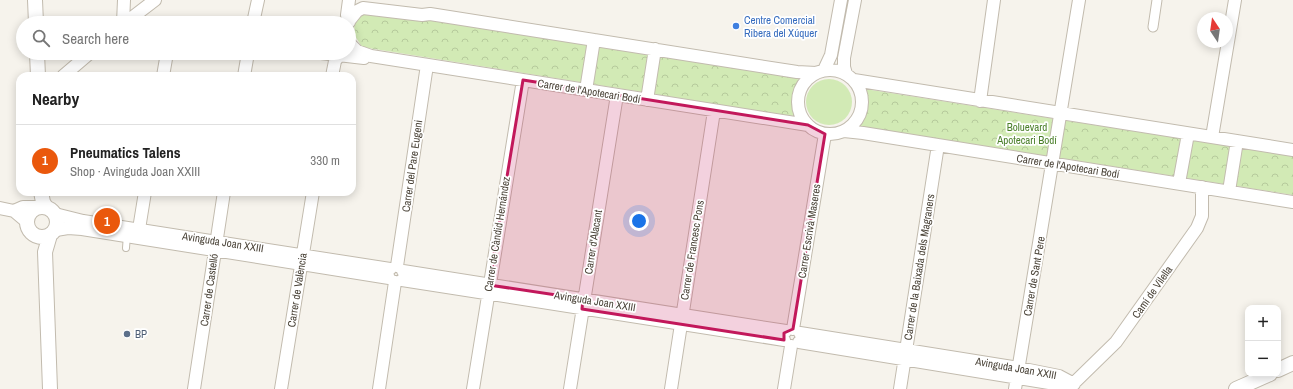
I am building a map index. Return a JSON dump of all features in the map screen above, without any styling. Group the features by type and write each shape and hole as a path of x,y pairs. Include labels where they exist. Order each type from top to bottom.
{"street":[{"path":"35,0 36,16"},
{"path":"124,0 124,16"},
{"path":"133,16 155,0"},
{"path":"255,16 258,0"},
{"path":"374,0 419,8 430,14"},
{"path":"841,0 831,55 820,72 807,79 801,87 798,97 798,107 801,117 816,131 825,134 844,131 855,122 862,108 862,98 859,88 844,67 844,58 856,0"},
{"path":"980,101 994,0"},
{"path":"1061,114 1079,0"},
{"path":"1153,27 1157,0"},
{"path":"1212,138 1235,0"},
{"path":"348,16 352,2"},
{"path":"354,16 357,11 363,8 422,15 430,14 798,72 820,72 832,70 850,77 980,101 1293,150"},
{"path":"586,90 594,40"},
{"path":"647,100 655,49"},
{"name":"Carrer de l'Apotecari Bodí","path":"356,50 371,56 808,125"},
{"name":"Carrer de l'Apotecari Bodí","path":"356,56 367,58 371,56"},
{"path":"37,60 38,72"},
{"path":"68,72 82,60"},
{"path":"164,72 166,60"},
{"path":"245,72 247,60"},
{"path":"333,72 336,60"},
{"name":"Carrer del Pare Eugeni","path":"379,389 427,65"},
{"name":"Carrer de Càndid Hernández","path":"472,389 523,80"},
{"name":"Carrer d'Alacant","path":"570,389 617,95"},
{"name":"Carrer de Francesc Pons","path":"671,389 714,111"},
{"name":"Carrer de Sant Pere","path":"1017,378 1061,114"},
{"name":"Carrer de l'Apotecari Bodí","path":"844,131 1293,202"},
{"name":"Carrer Escrivà Maseres","path":"784,389 825,134"},
{"path":"1179,183 1188,134"},
{"path":"1229,192 1237,141"},
{"name":"Carrer de la Baixada dels Magraners","path":"900,389 938,145"},
{"name":"Camí de Vilella","path":"1076,386 1116,342 1198,228 1202,216 1202,187"},
{"path":"40,196 39,212 29,230 35,235 45,252"},
{"path":"130,235 144,196"},
{"name":"Carrer de Castelló","path":"194,389 223,196"},
{"name":"Carrer de València","path":"281,389 312,196"},
{"path":"0,208 14,211 39,212 58,220 45,252 50,389"},
{"name":"Avinguda Joan XXIII","path":"39,212 72,219 130,235"},
{"name":"Avinguda Joan XXIII","path":"53,232 68,228 216,246 905,354 1017,378 1059,376 1076,386"},
{"path":"35,235 42,237 53,232"},
{"path":"1281,369 1293,363"},
{"path":"1236,389 1263,377"}],"highlighted area":[{"path":"523,80 808,125 825,134 793,329 784,333 784,340 582,309 583,299 489,285"}],"green space":[{"path":"363,11 513,32 793,76 799,80 793,98 796,115 791,116 362,47 356,38 356,21"},
{"path":"825,79 833,79 842,83 848,89 852,102 848,115 842,121 833,125 825,125 816,121 810,115 806,106 806,98 810,89 816,83"},
{"name":"Boluevard Apotecari Bodí","path":"865,89 1293,156 1293,195 859,126 866,107"}],"place":[{"name":"Centre Comercial Ribera del Xúquer","path":"736,26"},
{"name":"Pneumatics Talens","path":"107,221"},
{"name":"BP","path":"127,334"}]}
